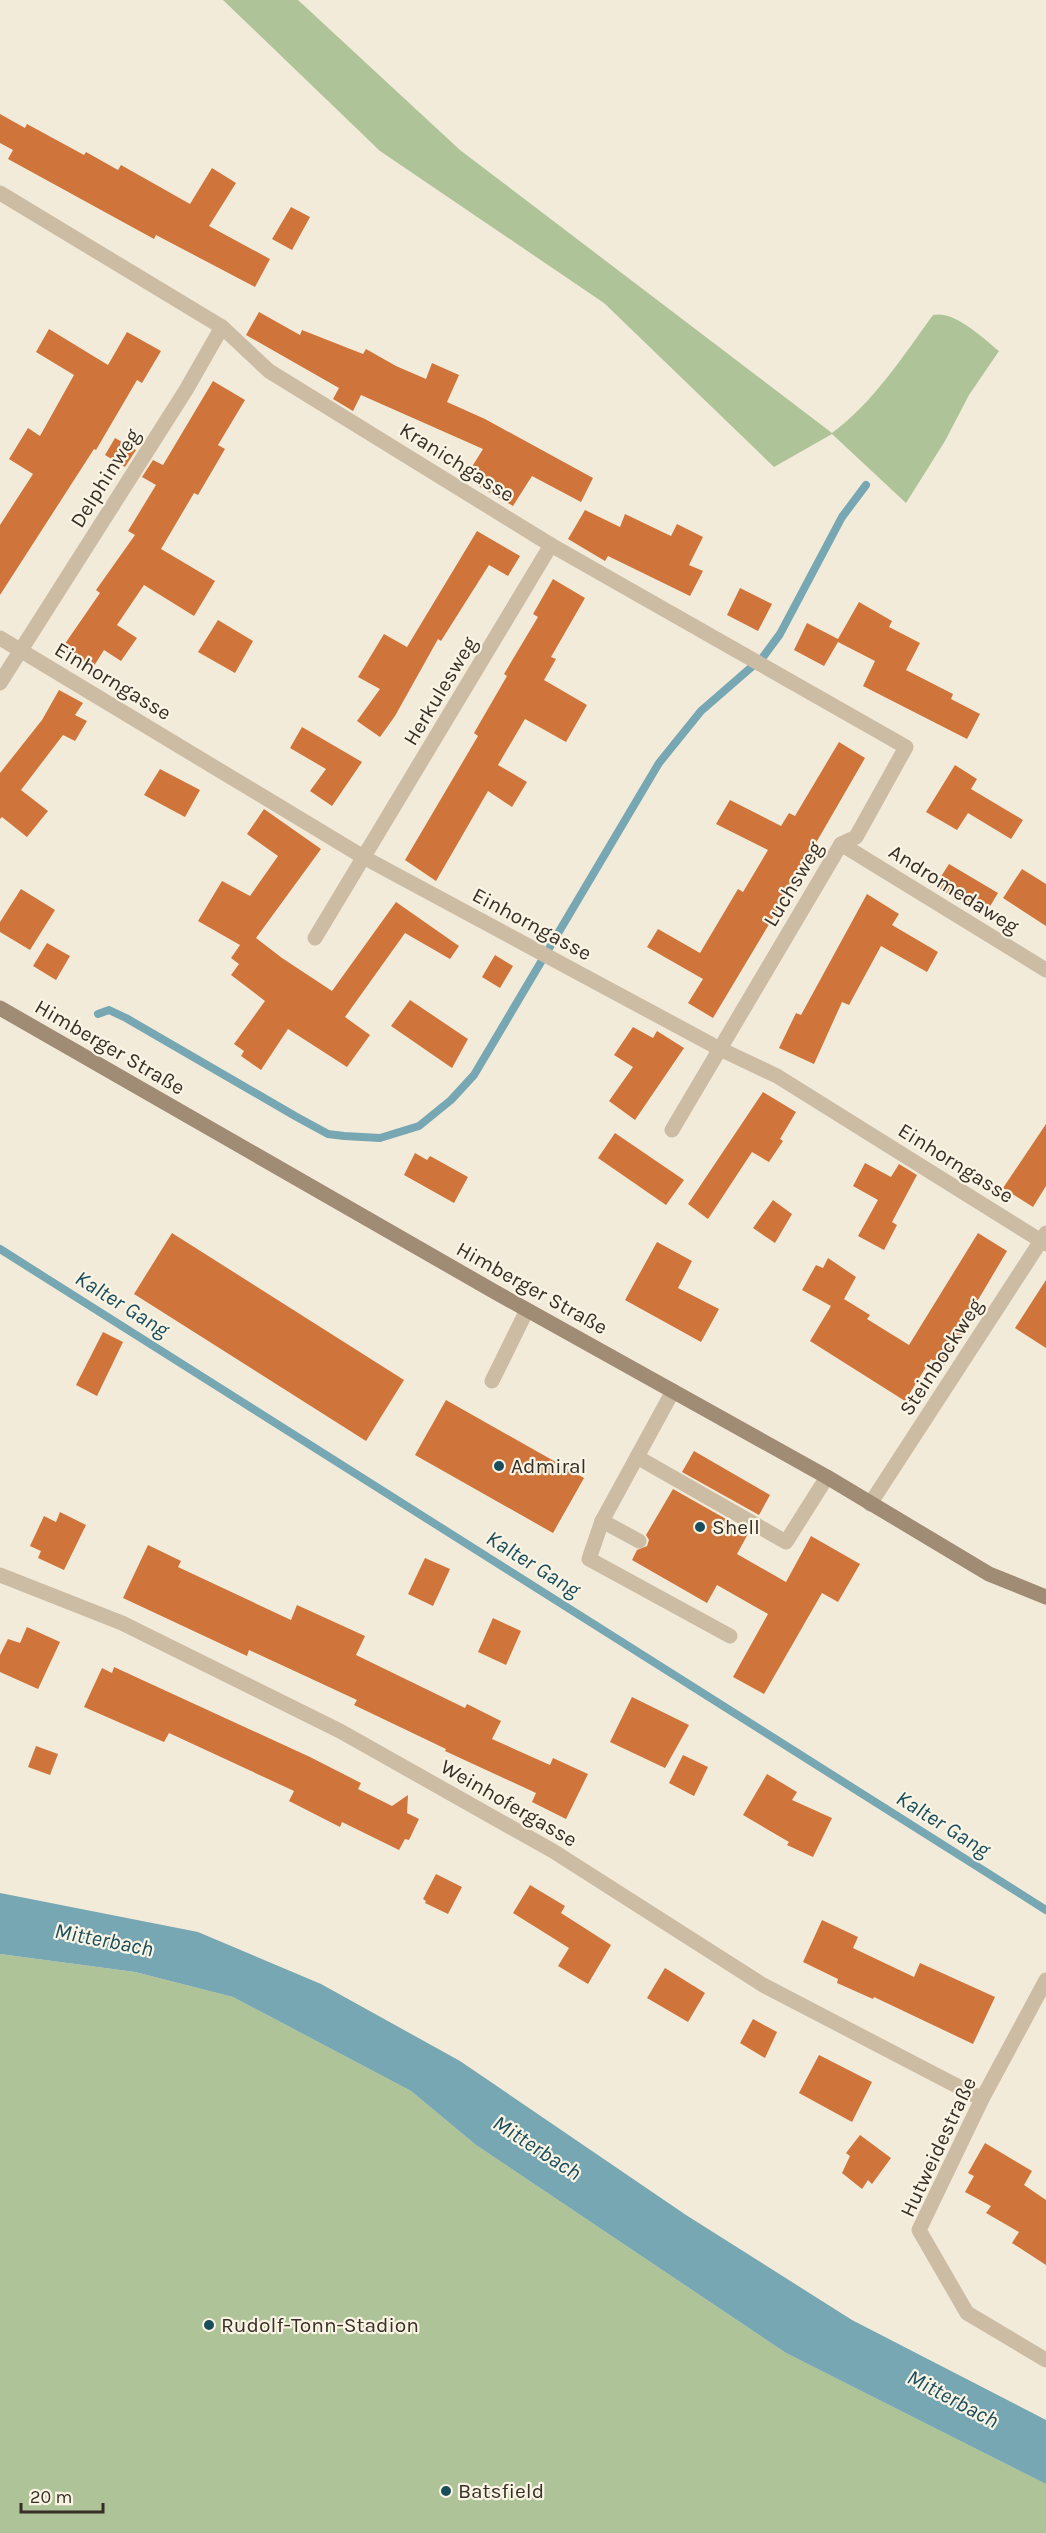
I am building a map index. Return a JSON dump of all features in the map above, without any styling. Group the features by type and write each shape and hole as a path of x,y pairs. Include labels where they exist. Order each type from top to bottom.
{"main road":[{"name":"Himberger Straße","path":"0,1008 526,1310 826,1477 988,1574 1046,1597"}],"street":[{"name":"Kranichgasse","path":"0,193 222,327 269,371 551,545 906,747"},
{"name":"Delphinweg","path":"0,682 186,390 222,327"},
{"name":"Herkulesweg","path":"315,938 551,545"},
{"name":"Einhorngasse","path":"0,638 365,858 720,1049 777,1076 1044,1239"},
{"name":"Luchsweg","path":"672,1130 841,844 856,837 906,747"},
{"name":"Andromedaweg","path":"841,844 1046,970"},
{"name":"Steinbockweg","path":"870,1504 1044,1239"},
{"path":"492,1381 526,1310"},
{"path":"673,1391 602,1521 589,1559 729,1636"},
{"path":"637,1457 786,1542 826,1477"},
{"path":"602,1521 639,1541"},
{"name":"Weinhofergasse","path":"0,1575 122,1623 340,1731 553,1851 763,1985 982,2099"},
{"name":"Hutweidestraße","path":"1046,1980 982,2099 919,2230 967,2313 1046,2360"}],"green space":[{"path":"223,0 298,0 460,150 832,433 875,393 933,315 950,317 959,321 999,351 969,395 945,441 906,503 832,434 774,467 604,303 380,151"},
{"path":"0,1954 135,1972 233,1997 411,2091 476,2145 786,2353 1046,2484 1046,2533 0,2533"}],"water":[{"name":"Mitterbach","path":"0,1893 198,1932 321,1984 460,2061 686,2215 852,2320 1046,2420 1046,2484 786,2353 476,2145 411,2091 233,1997 135,1972 0,1954"}],"building":[{"path":"0,114 25,128 27,124 84,155 86,152 118,170 121,165 190,204 212,168 236,183 209,226 270,259 255,287 156,235 154,239 8,159 13,150 0,143"},
{"path":"291,207 310,217 292,250 272,239"},
{"path":"259,312 300,335 302,330 363,354 366,349 426,379 432,363 459,375 447,402 485,419 593,478 581,502 532,476 513,506 465,478 483,449 361,395 353,411 333,399 339,388 246,335"},
{"path":"49,329 108,365 127,332 161,351 142,383 137,380 96,450 94,449 0,595 0,525 33,474 9,459 28,428 40,436 74,375 36,352"},
{"path":"213,381 245,400 218,445 225,449 198,495 194,493 161,549 215,581 194,616 144,585 117,625 137,638 121,661 104,650 92,669 62,648 100,593 96,590 135,535 128,531 156,485 142,477 153,460 163,465"},
{"path":"115,438 136,450 125,467 105,455"},
{"path":"585,510 620,527 625,514 671,536 677,524 703,537 689,565 703,571 690,596 608,556 605,561 568,539"},
{"path":"477,531 520,556 508,576 489,565 441,641 438,639 395,716 380,737 357,721 380,689 358,677 384,634 407,647"},
{"path":"553,579 585,598 551,657 556,659 544,680 587,705 566,742 525,719 498,765 527,782 512,807 488,791 436,881 405,860 478,736 474,733 507,676 504,674 538,617 533,614"},
{"path":"740,588 772,604 758,631 727,615"},
{"path":"859,602 892,621 889,627 920,643 906,670 953,694 951,699 980,714 967,739 863,686 875,661 838,642 824,666 794,650 807,623 838,639"},
{"path":"218,620 253,641 235,673 198,652"},
{"path":"59,690 83,703 75,715 87,721 75,741 63,735 21,790 48,811 27,837 2,817 0,819 0,773 42,720"},
{"path":"302,727 362,762 332,806 310,791 326,769 290,748"},
{"path":"839,742 865,758 814,849 713,1018 688,1003 703,979 647,947 658,929 700,953 738,889 743,892 768,850 716,824 730,800 781,826 789,813 795,816"},
{"path":"955,765 977,779 971,789 1023,820 1011,839 968,813 957,830 926,812"},
{"path":"160,769 200,790 185,817 144,795"},
{"path":"264,809 321,849 256,938 282,958 332,991 396,902 459,946 450,959 405,933 345,1017 370,1035 347,1067 288,1029 261,1070 241,1056 244,1051 234,1044 265,1001 231,975 239,964 231,958 240,945 198,921 222,881 250,896 278,856 247,834"},
{"path":"949,864 998,893 986,913 961,896 958,900 935,886"},
{"path":"1022,869 1046,884 1046,926 1003,898"},
{"path":"21,889 55,910 30,950 0,932 0,922"},
{"path":"867,894 899,914 892,925 938,952 927,972 881,946 849,1005 842,1002 814,1064 779,1048 796,1013 801,1015"},
{"path":"47,943 70,956 56,980 33,966"},
{"path":"495,955 513,966 500,988 482,977"},
{"path":"410,1000 468,1039 452,1068 391,1026"},
{"path":"633,1027 653,1038 657,1031 684,1048 635,1120 609,1101 633,1067 614,1055"},
{"path":"763,1092 796,1112 780,1139 783,1141 769,1162 752,1152 708,1219 688,1204"},
{"path":"1046,1124 1046,1186 1033,1207 1003,1188"},
{"path":"615,1133 684,1180 666,1205 598,1158"},
{"path":"415,1153 427,1160 430,1156 468,1177 454,1203 404,1175"},
{"path":"865,1163 891,1177 899,1164 917,1175 892,1222 897,1225 884,1250 858,1236 878,1200 853,1186"},
{"path":"773,1200 792,1214 775,1243 753,1228"},
{"path":"172,1233 404,1380 366,1441 134,1294"},
{"path":"978,1233 1007,1251 965,1322 969,1325 943,1367 931,1359 905,1401 810,1341 831,1306 802,1290 816,1265 823,1268 828,1258 856,1277 844,1299 870,1315 867,1319 909,1345"},
{"path":"657,1242 692,1261 678,1288 719,1309 701,1342 625,1300"},
{"path":"1046,1280 1046,1348 1015,1328"},
{"path":"103,1332 123,1342 97,1396 76,1385"},
{"name":"Admiral","path":"446,1400 584,1478 553,1533 415,1455"},
{"path":"694,1451 770,1495 759,1515 682,1472"},
{"path":"673,1489 749,1532 737,1554 786,1582 811,1536 860,1564 838,1602 822,1593 764,1694 733,1677 768,1614 717,1585 707,1603 632,1560 637,1550 647,1546 649,1540 646,1535"},
{"path":"60,1512 86,1525 64,1570 38,1558 41,1551 30,1546 44,1516 56,1522"},
{"path":"148,1545 181,1561 178,1567 291,1620 297,1605 365,1636 356,1655 465,1708 467,1704 501,1721 492,1739 550,1765 553,1758 588,1774 566,1819 532,1802 536,1793 445,1751 446,1749 354,1705 357,1700 249,1650 247,1656 123,1598"},
{"path":"425,1558 450,1569 433,1606 408,1594"},
{"path":"493,1618 521,1631 506,1665 478,1652"},
{"path":"27,1627 60,1642 38,1689 0,1672 0,1655 8,1639 20,1643"},
{"path":"114,1667 310,1757 361,1783 358,1789 392,1806 408,1795 407,1813 419,1819 409,1840 405,1839 399,1850 342,1822 340,1827 289,1801 294,1791 169,1733 164,1742 84,1707 102,1668 112,1673"},
{"path":"632,1697 689,1725 665,1768 610,1742"},
{"path":"36,1746 58,1754 50,1775 28,1767"},
{"path":"683,1755 708,1767 694,1796 669,1783"},
{"path":"767,1774 797,1792 792,1800 832,1818 813,1857 787,1845 789,1842 743,1815"},
{"path":"436,1874 462,1887 448,1914 425,1903 423,1899"},
{"path":"530,1885 565,1906 561,1913 611,1945 588,1984 558,1966 569,1948 513,1913"},
{"path":"822,1920 858,1937 853,1948 914,1977 920,1963 995,1997 973,2044 874,1997 873,1999 837,1983 838,1979 803,1962"},
{"path":"665,1968 705,1993 688,2022 647,1998"},
{"path":"753,2019 777,2032 765,2058 740,2043"},
{"path":"819,2055 872,2082 852,2122 799,2093"},
{"path":"860,2135 891,2158 872,2184 868,2180 862,2189 842,2173 850,2156 846,2153"},
{"path":"985,2143 1032,2171 1024,2185 1046,2200 1046,2265 1012,2243 1019,2232 986,2213 991,2206 965,2192 974,2176 968,2173"}],"waterway":[{"path":"98,1014 109,1010 126,1018 328,1134 380,1138 419,1126 451,1100 474,1075 659,763 701,711 763,657 780,634 842,517 866,485"},
{"name":"Kalter Gang","path":"0,1249 1046,1910"}],"place":[{"name":"Admiral","path":"499,1466"},
{"name":"Shell","path":"700,1527"},
{"name":"Rudolf-Tonn-Stadion","path":"209,2325"},
{"name":"Batsfield","path":"446,2491"}]}
